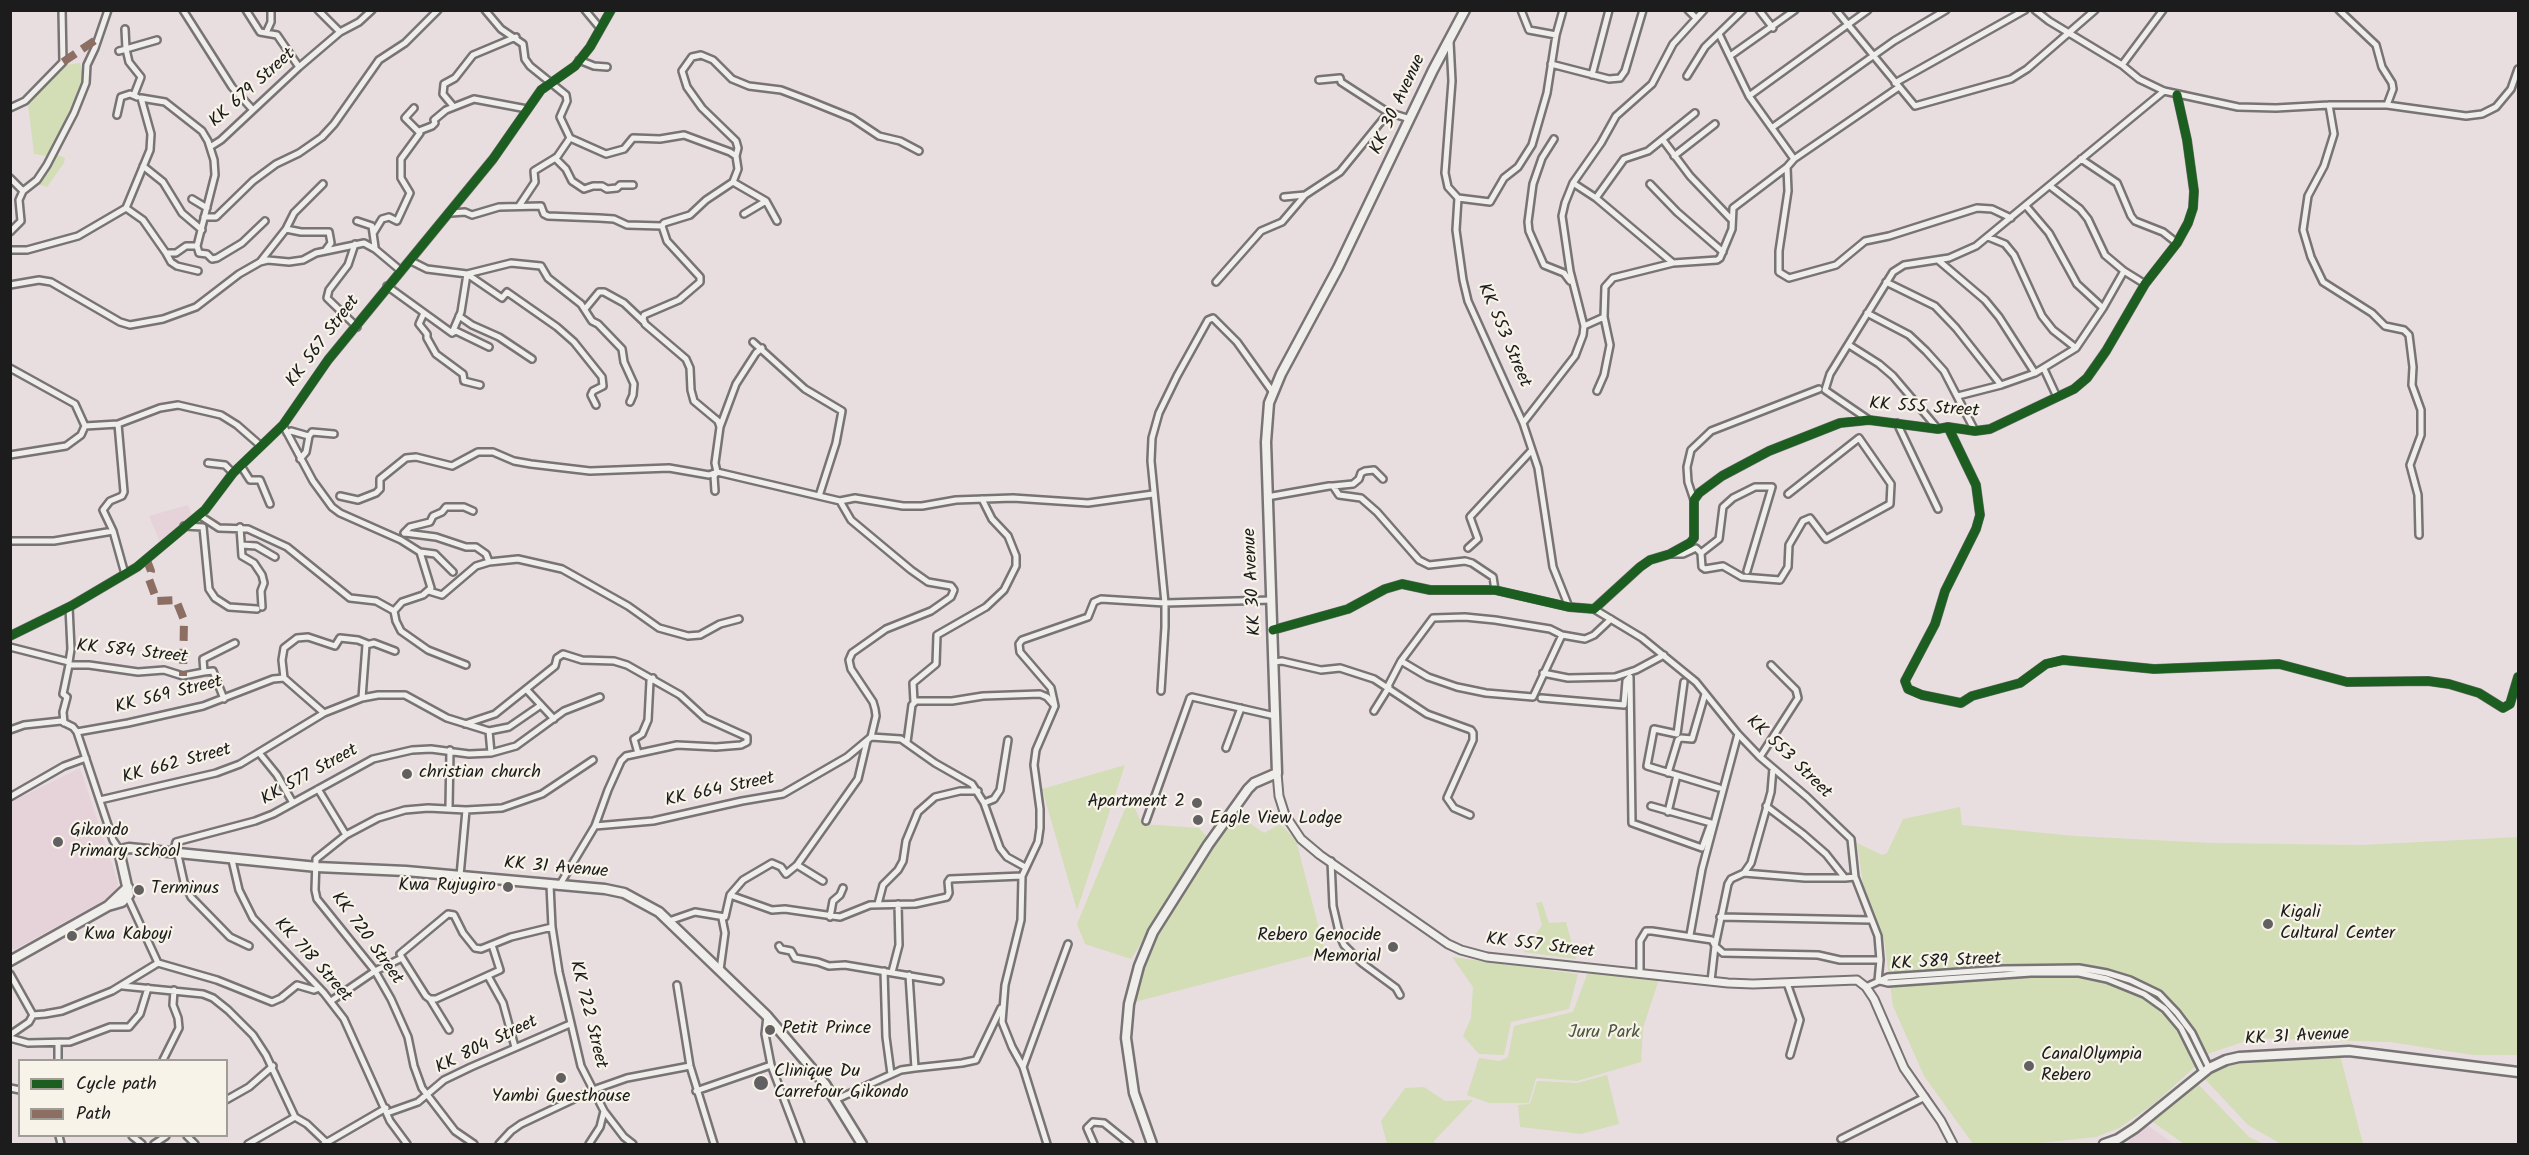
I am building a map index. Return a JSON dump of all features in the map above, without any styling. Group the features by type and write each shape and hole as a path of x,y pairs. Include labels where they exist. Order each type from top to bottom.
{"main road":[{"name":"KK 30 Avenue","path":"1277,773 1266,423 1272,391 1338,268 1465,10"},
{"path":"1152,1144 1134,1093 1126,1038 1129,1004 1138,966 1153,932 1248,789 1254,783 1277,773"},
{"name":"KK 31 Avenue","path":"121,852 126,849 317,867 382,869 624,893 642,901 669,921 767,1016 835,1100 862,1144"},
{"path":"121,862 136,850"},
{"path":"10,961 128,897 121,852"},
{"path":"108,906 128,887"},
{"name":"KK 31 Avenue","path":"2104,1144 2118,1139 2135,1128 2206,1070 2226,1060 2250,1055 2333,1050 2518,1072"}],"street":[{"path":"10,108 25,101 63,62 62,10"},
{"path":"10,232 21,221 19,200 23,191 36,180 47,165 74,112 86,83 87,65 96,48 108,10"},
{"path":"183,10 232,87 253,110"},
{"path":"246,10 260,32 277,35 299,67"},
{"path":"266,33 271,22 271,10"},
{"path":"318,10 340,32"},
{"name":"KK 679 Street","path":"197,246 215,175 210,147 221,140 340,32 359,22 372,10"},
{"path":"204,217 216,217 253,181 276,164 299,153 322,137 334,124 379,60 405,43 438,10"},
{"path":"585,10 600,28"},
{"name":"KK 567 Street","path":"10,636 69,607 136,567 199,514 233,473 283,425 328,360 493,159 541,90 579,60 590,47 611,10"},
{"path":"1521,10 1530,30 1556,36"},
{"path":"1458,198 1490,202 1504,178 1522,161 1532,145 1547,93 1556,36 1563,10"},
{"path":"1592,75 1609,10"},
{"path":"1551,64 1609,79 1620,78 1625,71 1643,10"},
{"path":"1688,10 1696,18"},
{"path":"1523,423 1575,356 1583,335 1584,326 1572,282 1562,216 1565,202 1574,183 1616,116 1652,84 1673,45 1704,10"},
{"path":"1687,76 1705,47 1743,10"},
{"path":"1759,10 1773,28"},
{"path":"1730,56 1773,28 1795,10"},
{"path":"1836,10 1846,25 1874,54 1915,106 2001,83 2027,69 2095,10"},
{"path":"1749,96 1868,10"},
{"path":"1773,127 1874,54 1946,10"},
{"path":"1597,391 1604,375 1610,345 1604,317 1605,287 1613,278 1673,263 1717,260 1723,252 1732,229 1733,208 1787,167 1794,159 1897,85 2025,10"},
{"path":"2035,10 2067,33 2122,64 2139,79 2164,91 2238,107 2387,105 2466,116 2482,114 2496,107 2511,89 2518,69"},
{"path":"2122,64 2163,10"},
{"path":"2338,10 2376,45 2382,67 2392,83 2393,89 2387,105"},
{"path":"489,12 501,28 523,44 525,59 530,66 552,82 567,98 560,117 570,138 606,154 624,149 633,138 660,139 684,135 736,156"},
{"path":"125,28 122,50 141,77 134,95"},
{"path":"1719,33 1749,96 1794,159"},
{"path":"453,106 443,94 444,84 455,78 473,55 516,37"},
{"name":"KK 553 Street","path":"1450,38 1452,81 1444,173 1448,187 1458,198 1457,251 1468,301 1511,392 1538,468 1553,567 1569,607"},
{"path":"122,50 158,40"},
{"path":"450,213 475,215 499,207 540,206 544,214 548,216 614,219 627,225 663,226 664,223 690,214 733,182 738,169 736,141 702,108 687,87 682,70 692,57 701,55 713,60 732,80 749,86 781,90 826,107 852,118 879,136 900,141 919,152"},
{"path":"579,60 607,68"},
{"path":"1319,80 1341,78 1341,82 1392,115"},
{"path":"1869,420 1825,390 1830,374 1893,272 1904,265 1960,254 1988,237 2164,91"},
{"path":"117,115 121,97 134,95 165,102 202,131 210,147"},
{"name":"KK 555 Street","path":"1694,500 1699,493 1722,476 1769,452 1830,426 1869,420 1938,429 1948,427 1975,431 1990,429 2074,389 2087,378 2106,351 2145,284 2177,243 2188,223 2193,208 2194,192 2187,140 2177,95"},
{"path":"10,250 27,250 78,236 126,207 150,150 152,134 142,98"},
{"path":"374,232 382,219 389,217 397,221 403,211 410,191 401,178 401,159 419,131 432,126 435,123 434,120 453,106 474,99 527,109"},
{"path":"2329,105 2334,135 2324,166 2308,196 2303,230 2311,257 2323,282 2372,313 2385,326 2404,330 2409,335 2413,367 2412,385 2421,410 2421,435 2410,465 2418,495 2420,536"},
{"path":"414,108 405,118 419,131"},
{"path":"1596,198 1624,159 1648,151 1695,113"},
{"path":"1216,282 1261,231 1282,222 1305,195 1345,167 1384,118 1400,114 1410,118"},
{"path":"1674,156 1715,124"},
{"path":"519,206 535,182 534,171 555,158 570,138"},
{"path":"1554,139 1542,158 1533,184 1529,231 1544,265 1564,273 1572,282"},
{"path":"1663,140 1689,176 1731,219"},
{"path":"555,158 569,173 572,182 584,189 593,186 602,186 607,189 617,188 620,185 633,184"},
{"path":"2081,159 2117,183 2135,221 2163,232 2177,243"},
{"path":"143,166 163,182 182,213 202,230"},
{"path":"1787,167 1788,191 1779,251 1779,272 1788,278 1836,265 1865,241 1889,236 1977,208 1992,209 2011,218"},
{"path":"10,178 23,191"},
{"path":"733,182 766,201 777,221"},
{"path":"1574,183 1596,198 1673,263"},
{"path":"1650,183 1677,212 1723,252"},
{"path":"10,285 39,280 51,282 120,322 130,325 163,319 196,307 260,262 286,229 294,213 323,184"},
{"path":"2050,186 2080,209 2094,230 2099,248 2105,255 2124,271 2145,284"},
{"path":"1284,197 1305,195"},
{"path":"192,199 207,208"},
{"path":"744,214 766,201"},
{"path":"2026,206 2049,233 2077,284 2103,308"},
{"path":"126,207 143,220 171,262 177,266 198,271"},
{"path":"166,253 176,253 186,246 197,246 199,253 207,254 212,259 218,258 243,243 265,221"},
{"path":"357,221 372,226 375,249"},
{"path":"644,321 644,315 679,300 700,282 700,277 667,241 663,226"},
{"path":"286,229 329,232 331,243 326,252"},
{"path":"1988,237 2005,244 2014,255 2042,316 2053,330 2076,348"},
{"path":"260,262 268,260 289,262 364,243 375,249 400,270"},
{"path":"355,244 348,265 329,290 327,298 357,327"},
{"path":"1938,260 1985,300 1999,317 2035,373"},
{"path":"411,261 427,269 467,274 511,263 541,266 548,278 585,309 592,321 598,324 621,349 634,384 630,402"},
{"path":"1958,396 2035,373 2076,348 2124,271"},
{"path":"452,333 459,316 467,274"},
{"path":"467,274 497,296 502,298 507,292 557,327 574,342 602,376 603,386 593,391 591,395 596,405"},
{"path":"1886,282 1935,306 1963,336 2001,385"},
{"path":"387,286 452,333 456,331 489,347"},
{"path":"585,309 599,292 624,303 686,359 690,368 694,400 718,421 720,427"},
{"path":"1867,313 1909,335 1944,371 1975,431"},
{"path":"424,314 419,324 427,334 436,354 464,374 464,381 480,385"},
{"path":"459,316 472,325 499,337 532,359"},
{"path":"1584,326 1604,317"},
{"path":"1161,691 1165,603 1154,494 1152,438 1159,413 1208,320 1213,318 1237,342 1272,391"},
{"path":"753,342 805,389 842,411 836,444 819,496"},
{"path":"1849,345 1893,376 1938,429"},
{"path":"715,491 714,476 717,472 715,463 720,427 736,384 756,353 762,348"},
{"path":"10,368 75,404 85,426 81,435 66,446 10,454"},
{"path":"2044,369 2057,397"},
{"path":"1273,630 1348,609 1393,586 1402,584 1440,591 1495,590 1569,607 1594,609 1640,567 1650,560 1670,554 1690,543 1694,538 1694,500 1688,482 1687,467 1690,450 1711,431 1819,389"},
{"path":"85,426 118,423 160,408 178,405 221,415 237,425 261,446"},
{"path":"118,423 124,492 122,496 110,501 104,510 113,531 125,574"},
{"path":"1897,423 1938,509"},
{"path":"283,425 324,499 334,509 401,540 420,552 435,554 453,572"},
{"path":"1948,427 1976,485 1980,515 1968,546 1945,591 1935,624 1905,681 1908,689 1955,704 1972,696 2020,683 2046,664 2054,661 2154,669 2279,664 2347,682 2428,681 2449,684 2479,693 2503,708 2510,704 2518,677"},
{"path":"287,433 291,431 309,436"},
{"path":"300,459 306,452 312,432 334,434"},
{"path":"1670,554 1683,554 1696,548 1701,553 1702,567 1705,569 1723,566 1742,577 1780,580 1788,567 1789,545 1803,521 1810,518 1826,539 1890,504 1891,484 1859,438 1788,494"},
{"path":"1468,548 1478,539 1470,517 1532,450"},
{"path":"340,496 358,501 376,493 380,489 380,479 406,458 416,457 452,466 478,452 493,452 514,461 531,464 590,471 669,468 709,475 717,472 840,501 855,498 903,506 1013,498 1088,502 1154,494"},
{"path":"208,463 225,465 233,473"},
{"path":"241,466 250,480 260,480 270,504"},
{"path":"1268,497 1353,484 1365,471 1374,470 1383,479"},
{"path":"1333,486 1339,495 1353,495 1368,503 1419,560 1429,565 1465,561 1472,563 1493,577 1495,590"},
{"path":"1701,553 1719,539 1723,507 1733,498 1755,487 1772,487 1747,571"},
{"path":"908,742 914,702 913,683 936,664 937,635 986,607 1004,590 1016,566 1016,556 1008,536 993,519 982,499"},
{"path":"722,918 726,916 730,895 743,880 772,863 781,867 786,874 797,865 858,779 875,709 873,702 851,669 849,660 852,653 886,629 930,611 951,597 954,590 951,586 928,582 911,570 851,520 840,501"},
{"path":"401,540 410,527 430,522 433,516 442,512 446,507 464,507 473,511"},
{"path":"199,514 219,528 240,527 287,547 350,598 376,601 394,611 398,626 428,650 466,665"},
{"path":"184,526 202,527 209,589 214,598 229,607 260,608 264,583 262,574 254,563 242,556 240,527"},
{"path":"10,541 54,541 113,531"},
{"path":"405,533 436,537 466,547 476,547 486,554 489,562"},
{"path":"242,545 256,546 275,557"},
{"path":"420,552 431,588 429,591"},
{"path":"394,611 402,602 429,591 442,594 469,570 489,562 518,559 562,569 628,606 659,628 688,636 699,635 720,624 739,619"},
{"path":"1047,1144 1023,1067 1006,1034 1002,1006 1005,985 1019,937 1022,876 1038,842 1040,828 1040,809 1034,765 1036,750 1055,706 1051,688 1020,652 1019,644 1022,640 1088,617 1098,600 1165,603 1272,600"},
{"path":"64,723 63,712 67,697 63,694 71,649 69,607"},
{"name":"KK 553 Street","path":"1594,609 1642,638 1696,682 1738,734 1760,757 1851,839 1855,877"},
{"path":"1374,711 1401,661 1433,618 1443,616 1495,620 1550,629 1562,635 1585,639 1594,635 1611,619"},
{"path":"1401,661 1428,677 1457,687 1533,697 1562,635"},
{"path":"324,714 284,678 282,660 284,648 297,638 308,637 335,646 340,638 358,640 395,651"},
{"name":"KK 584 Street","path":"10,646 69,664 138,672 164,670 183,676 204,672 203,659 235,643"},
{"path":"362,698 366,645 368,644"},
{"path":"465,724 495,714 555,666 557,658 563,654 582,660 614,661 653,678 680,695 705,718 745,735 747,742 741,745 716,747 677,745 626,756 621,761 608,790 595,826 554,885"},
{"path":"1543,674 1568,678 1615,677 1636,670 1652,659 1664,655"},
{"path":"1274,662 1282,661 1321,670 1340,668 1374,679 1427,714 1473,733 1473,740 1447,798 1454,807 1470,814"},
{"path":"1760,757 1798,698 1796,690 1771,665"},
{"path":"204,672 213,670 224,699"},
{"path":"1540,698 1624,705 1626,681 1629,677 1632,823 1702,848 1711,823 1651,806"},
{"name":"KK 569 Street","path":"77,732 169,715 224,699 273,679 284,678"},
{"path":"638,753 634,739 642,734 648,720 650,681 653,678"},
{"path":"1684,682 1677,734 1654,729 1647,766 1719,788"},
{"path":"526,688 554,719"},
{"path":"914,702 1040,694 1047,697 1055,706"},
{"path":"1668,773 1678,740 1681,738 1692,740 1706,694"},
{"name":"KK 662 Street","path":"100,800 216,773 260,754 324,714 362,698 405,695 431,711 489,730"},
{"name":"KK 577 Street","path":"176,854 176,842 255,821 373,759 412,750 450,750 469,754 491,753 516,746 572,706 600,697"},
{"path":"1146,821 1190,698 1275,716"},
{"path":"491,753 489,730 509,727 541,705"},
{"path":"1226,748 1241,708"},
{"path":"10,730 41,722 64,723 73,727 77,732 113,840 121,852"},
{"path":"1690,935 1702,869 1738,734"},
{"path":"869,739 894,738 908,742 935,763 972,784 984,802 1000,848 1007,857 1025,867"},
{"name":"KK 664 Street","path":"595,826 653,821 783,794 847,757 869,739"},
{"path":"984,802 993,799 1000,790 1008,740"},
{"path":"449,808 450,750"},
{"name":"KK 662 Street","path":"260,754 277,775 293,803"},
{"path":"10,796 64,766 86,758"},
{"path":"317,867 318,856 346,835 378,818 405,810 502,808 542,794 594,760"},
{"path":"1744,873 1751,863 1771,792 1773,768"},
{"name":"KK 557 Street","path":"1277,773 1279,796 1285,815 1301,839 1448,944 1461,950 1487,957 1711,981 1753,984 1851,980 1866,987"},
{"path":"1668,812 1677,776"},
{"path":"318,789 346,835"},
{"path":"878,904 883,885 898,870 903,861 906,841 918,812 935,797 960,791 978,791"},
{"path":"1766,806 1826,854 1845,878"},
{"path":"460,876 466,810"},
{"path":"176,854 191,897 230,937 249,945"},
{"name":"KK 718 Street","path":"232,860 239,890 254,918 331,1002 354,1038 386,1110 407,1144"},
{"path":"1330,861 1333,906 1344,945 1362,963 1396,988 1400,995"},
{"path":"797,865 823,881"},
{"name":"KK 720 Street","path":"317,867 315,890 317,899 333,922 375,971 391,999 408,1037 414,1066 427,1095 455,1131 474,1144"},
{"path":"1711,981 1720,917 1731,879 1744,873 1805,878 1855,877 1878,936 1880,960 1878,981 1866,987 1874,999 1904,1068 1953,1144"},
{"path":"730,895 772,910 785,909 830,917 847,916 858,909 878,904 915,904 947,897 950,879 1022,876"},
{"name":"KK 722 Street","path":"554,885 552,927 570,1024 581,1066 604,1111 624,1137 633,1144"},
{"path":"830,917 833,901 840,895 843,888"},
{"path":"128,897 158,963"},
{"path":"892,972 899,945 898,904"},
{"path":"669,921 695,912 722,918"},
{"path":"449,1030 400,954 448,914 454,915 463,933 475,948 481,949 512,937 552,927"},
{"path":"1720,917 1871,920"},
{"path":"720,970 725,933 722,918"},
{"path":"1640,974 1640,941 1646,931 1690,935 1712,940 1723,953 1818,955 1840,960 1880,960"},
{"path":"1023,1067 1068,944"},
{"path":"430,999 436,999 488,976 500,968 492,945"},
{"path":"779,946 781,949 791,951 795,958 829,966 845,965 940,981"},
{"path":"331,1002 375,971 402,958"},
{"path":"33,1015 62,1011 123,986 158,963 217,980 272,1002 297,985 314,990 319,988"},
{"path":"884,971 885,1037 891,1074"},
{"name":"KK 589 Street","path":"1878,981 1888,983 2031,973 2079,974 2107,979 2144,994 2165,1009 2181,1028 2206,1070"},
{"path":"10,974 33,1015"},
{"path":"909,975 915,1068"},
{"path":"488,976 503,1004 515,1047"},
{"path":"1787,983 1800,1020 1790,1055"},
{"path":"677,985 690,1066 714,1144"},
{"path":"123,986 174,990 203,994 213,998 254,1035 273,1066 295,1118 307,1124 326,1144"},
{"path":"10,1037 28,1043 58,1043 81,1040 115,1026 131,1026 140,1014 148,988"},
{"path":"164,1059 179,1028 173,1005 174,990"},
{"path":"835,1100 891,1074 915,1068 962,1064 976,1060 1002,1006"},
{"path":"10,1037 29,1022 33,1015"},
{"path":"767,1016 765,1034 771,1065 801,1144"},
{"name":"KK 804 Street","path":"326,1144 386,1110 407,1107 427,1095 444,1080 570,1024"},
{"path":"58,1043 58,1059"},
{"path":"696,1091 771,1065"},
{"path":"228,1099 249,1088 273,1066"},
{"path":"499,1144 521,1124 593,1090 627,1078 690,1066"},
{"path":"1841,1139 1925,1098"},
{"path":"580,1144 589,1143 600,1127 604,1111"},
{"path":"248,1144 295,1118"},
{"path":"1094,1144 1087,1128 1093,1122 1104,1124 1130,1144"}],"shaded area":[{"path":"188,505 192,516 160,542 149,516"},
{"name":"Gikondo Primary school","path":"80,768 118,882 117,890 112,896 14,950 10,946 11,802"},
{"path":"2147,1125 2174,1144 2126,1144"}],"green space":[{"path":"80,63 84,80 59,133 53,153 65,158 64,163 47,187 35,181 49,160 47,156 34,154 28,104 66,65"},
{"path":"1125,765 1077,910 1042,789"},
{"path":"1130,797 1142,824 1199,828 1208,838 1131,959 1085,944 1077,924"},
{"path":"1960,807 1962,825 2075,836 2211,843 2362,845 2518,837 2518,1055 2473,1055 2390,1042 2255,1038 2210,1053 2155,1103 2119,1128 2096,1137 2030,1144 1973,1144 1924,1076 1893,1006 1884,939 1864,890 1857,843 1882,855 1887,853 1903,819"},
{"path":"1235,813 1264,833 1280,824 1296,840 1325,952 1135,1002 1145,964 1165,921"},
{"path":"1542,902 1549,923 1566,922 1576,959 1524,952 1542,925 1536,903"},
{"path":"1452,957 1578,974 1569,1009 1511,1022 1504,1055 1479,1054 1463,1036 1471,1018 1473,987"},
{"name":"Juru Park","path":"1589,969 1659,979 1643,1028 1641,1062 1577,1081 1536,1078 1529,1103 1489,1103 1467,1095 1479,1058 1500,1061 1508,1057 1514,1026 1573,1012"},
{"path":"2340,1055 2363,1144 2281,1144 2248,1125 2203,1077 2228,1065"},
{"path":"1607,1075 1619,1124 1581,1134 1520,1127 1518,1105 1530,1104 1537,1081 1577,1083"},
{"path":"2197,1083 2249,1137 2264,1144 2184,1144 2153,1122"},
{"path":"1424,1087 1445,1101 1473,1100 1434,1141 1436,1144 1387,1144 1381,1121 1405,1088"}],"marked path":[{"path":"63,62 97,39"},
{"path":"146,558 151,571 149,579 157,601 176,600 184,620 183,676"}],"cycle path":[{"path":"10,636 71,606 137,567 205,510 233,473 283,425 328,360 493,159 541,90 575,66 590,47 611,10"},
{"path":"1273,630 1348,609 1385,589 1402,584 1430,590 1495,590 1569,607 1594,609 1650,560 1670,554 1690,543 1694,538 1694,500 1699,493 1722,476 1769,451 1840,423 1869,420 1938,429 1948,427 1975,431 1990,429 2074,389 2087,378 2106,351 2145,284 2177,243 2188,223 2193,208 2194,191 2187,140 2177,95"},
{"path":"1948,427 1976,485 1980,515 1976,529 1945,591 1935,624 1905,681 1908,689 1922,695 1961,703 1972,696 2020,683 2046,664 2063,660 2154,669 2279,664 2347,682 2428,681 2449,684 2479,693 2503,708 2510,704 2518,677"}],"place":[{"name":"christian church","path":"407,774"},
{"name":"Apartment 2","path":"1197,803"},
{"name":"Eagle View Lodge","path":"1198,820"},
{"name":"Gikondo Primary school","path":"58,842"},
{"name":"Kwa Rujugiro","path":"508,887"},
{"name":"Terminus","path":"139,890"},
{"name":"Kigali Cultural Center","path":"2268,924"},
{"name":"Kwa Kaboyi","path":"72,936"},
{"name":"Rebero Genocide Memorial","path":"1393,947"},
{"name":"Petit Prince","path":"770,1030"},
{"name":"CanalOlympia Rebero","path":"2029,1066"},
{"name":"Yambi Guesthouse","path":"561,1078"},
{"name":"Clinique Du Carrefour Gikondo","path":"761,1083"}]}
